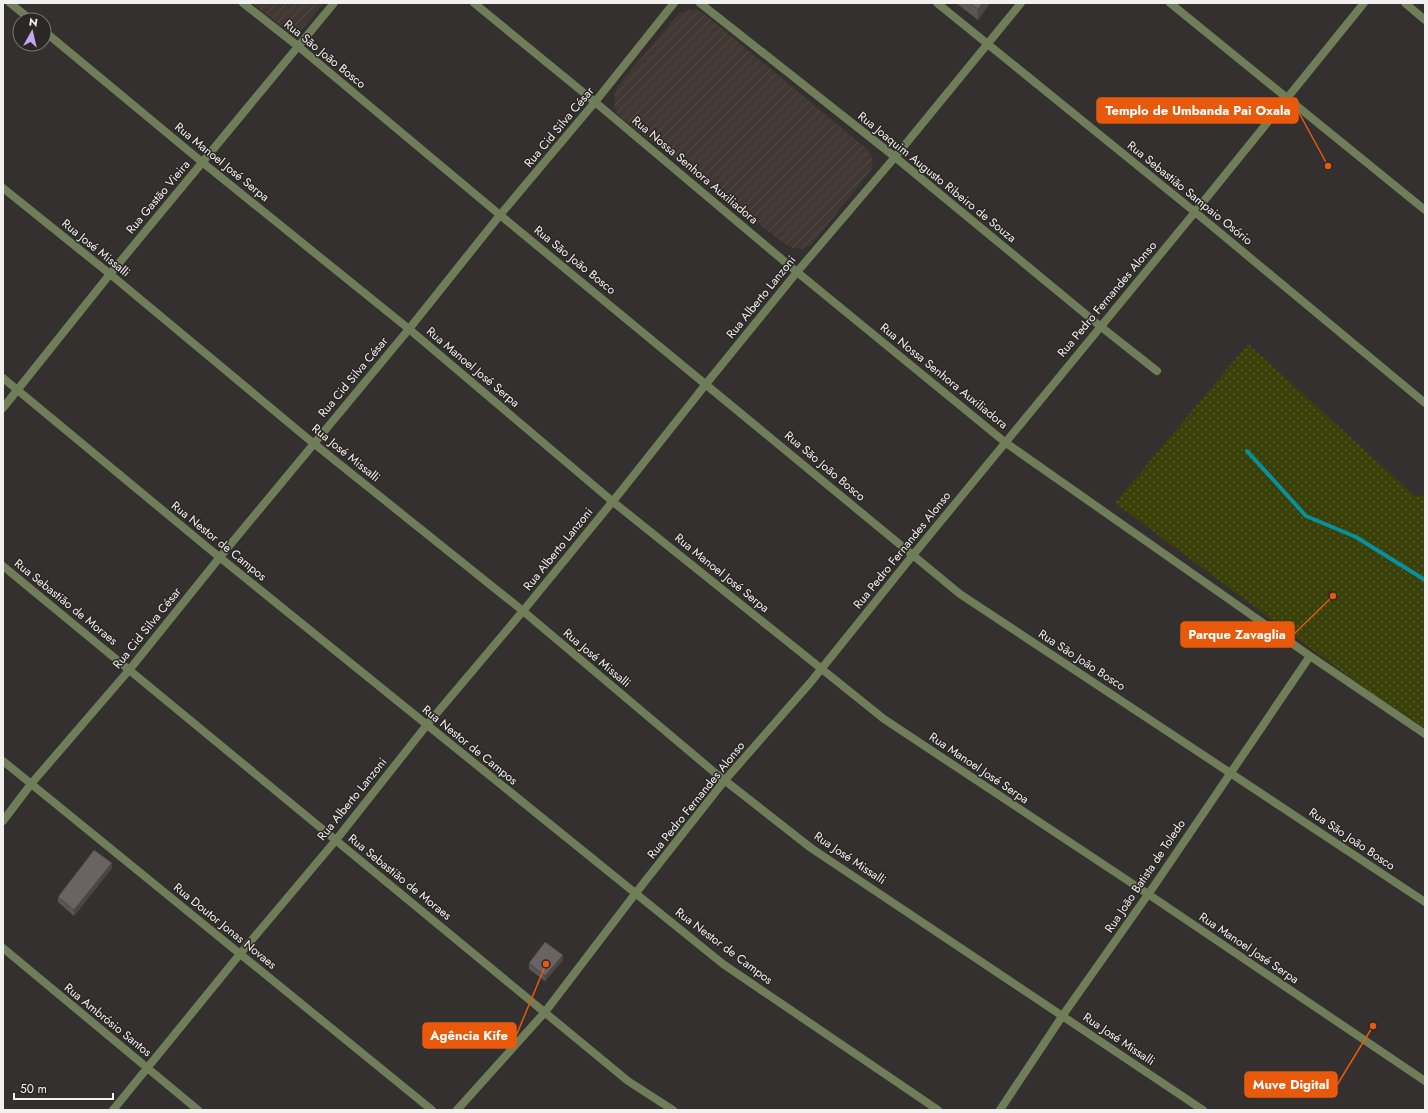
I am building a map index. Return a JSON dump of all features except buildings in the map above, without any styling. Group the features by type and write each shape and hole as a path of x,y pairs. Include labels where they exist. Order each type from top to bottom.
{"street":[{"path":"10,3 21,12"},
{"name":"Rua São João Bosco","path":"243,3 299,47 500,215 960,594 1425,902"},
{"name":"Rua Gastão Vieira","path":"3,408 110,274 334,3"},
{"name":"Rua Nossa Senhora Auxiliadora","path":"474,3 595,102 797,272 1006,442 1310,656 1425,734"},
{"name":"Rua Cid Silva César","path":"3,821 31,784 130,669 220,557 409,329 500,215 595,102 674,3"},
{"name":"Rua Joaquim Augusto Ribeiro de Souza","path":"700,3 895,157 1100,326 1157,371"},
{"name":"Rua Sebastião Sampaio Osório","path":"937,3 1195,212 1425,403"},
{"name":"Rua Alberto Lanzoni","path":"113,1110 240,954 336,840 426,726 523,611 797,272 895,157 1021,3"},
{"path":"1170,3 1425,210"},
{"name":"Rua Pedro Fernandes Alonso","path":"457,1110 545,1012 635,894 725,780 822,668 1364,3"},
{"path":"1405,3 1425,20"},
{"name":"Rua Manoel José Serpa","path":"52,38 202,162 409,329 612,501 884,719 1148,894 1425,1081"},
{"name":"Rua José Missalli","path":"3,188 110,274 314,443 523,611 714,772 811,848 1203,1110"},
{"name":"Rua Nestor de Campos","path":"3,378 207,548 723,964 938,1110"},
{"name":"Rua Sebastião de Moraes","path":"3,566 130,669 628,1081 673,1110"},
{"name":"Rua João Batista de Toledo","path":"1000,1110 1063,1015 1148,894 1310,656"},
{"name":"Rua Doutor Jonas Novaes","path":"3,761 432,1110"},
{"name":"Rua Ambrósio Santos","path":"3,948 198,1110"}],"shaded area":[{"path":"252,3 324,3 301,30 296,33 290,33"},
{"path":"694,9 702,12 867,149 871,154 873,161 871,170 811,245 803,249 793,248 785,244 619,116 614,107 617,87 679,13"}],"green space":[{"path":"1248,344 1416,497 1425,494 1425,728 1367,690 1115,503"}],"waterway":[{"path":"1247,451 1306,516 1356,537 1425,580"}],"place":[{"name":"Templo de Umbanda Pai Oxala","path":"1328,166"},
{"name":"Parque Zavaglia","path":"1333,596"},
{"name":"Agência Kife","path":"546,964"},
{"name":"Muve Digital","path":"1373,1026"}]}
